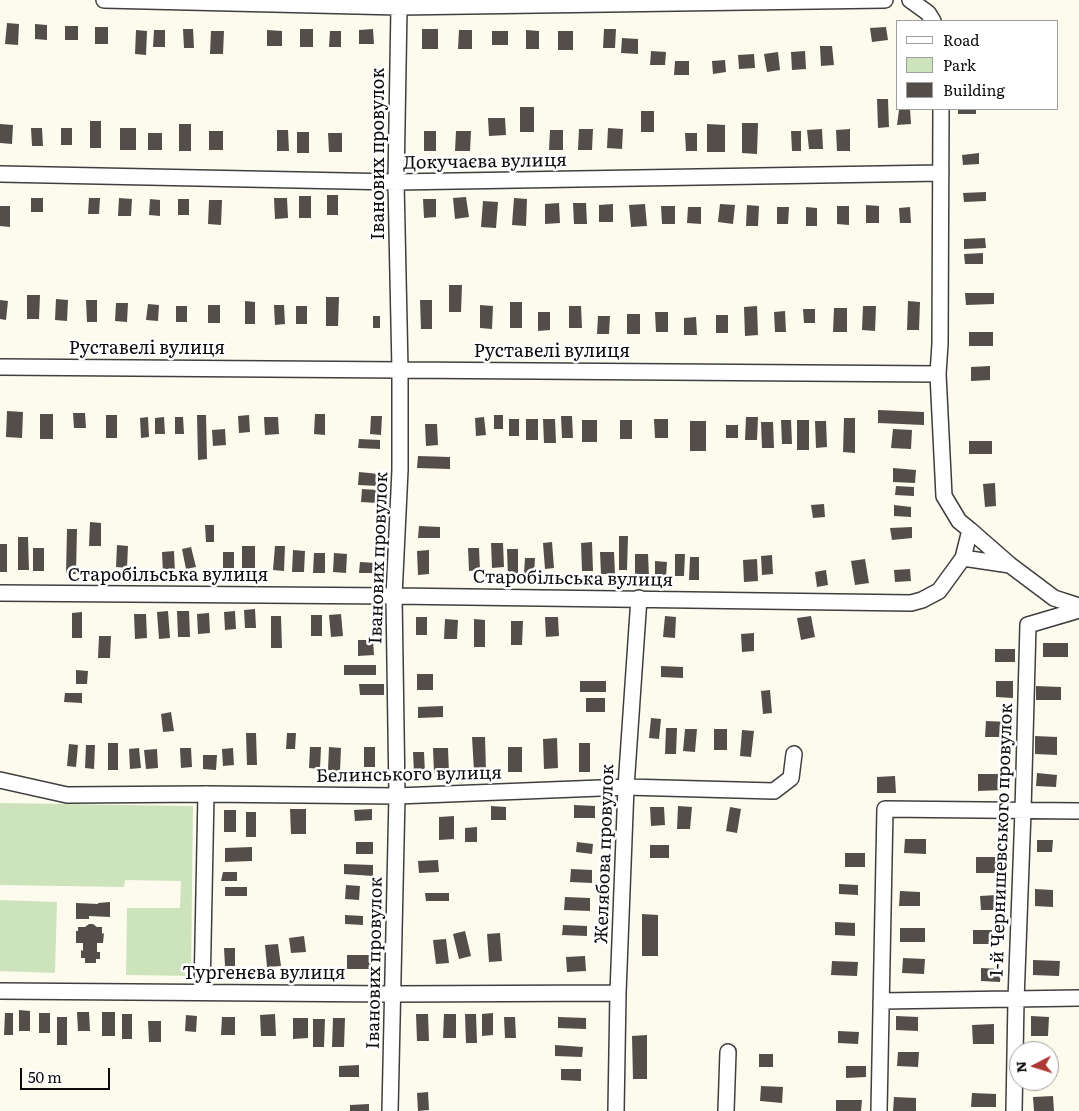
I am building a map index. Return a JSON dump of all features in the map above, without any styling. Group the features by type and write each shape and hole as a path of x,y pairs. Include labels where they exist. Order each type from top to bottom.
{"street":[{"path":"104,0 399,7 885,0"},
{"path":"910,0 928,13 932,20"},
{"name":"Іванових провулок","path":"390,1111 397,796 394,596 400,470 396,182 399,7"},
{"path":"941,110 940,344 938,374 944,496 958,521 1010,565 1054,598 1079,608"},
{"name":"Докучаєва вулиця","path":"0,174 396,182 941,173"},
{"name":"Руставелі вулиця","path":"0,367 938,374"},
{"name":"Старобільська вулиця","path":"0,593 638,598 911,603 922,600 939,591 963,558 970,530"},
{"path":"963,558 1010,565"},
{"name":"Желябова провулок","path":"616,1111 618,993 626,787 638,598"},
{"name":"1-й Чернишевського провулок","path":"1014,1111 1028,625 1079,608"},
{"name":"Белинського вулиця","path":"0,780 67,795 397,796 626,787 774,791 791,778 794,754"},
{"path":"202,992 206,794"},
{"path":"878,1111 885,809 1023,812 1079,811"},
{"name":"Тургенєва вулиця","path":"0,991 393,994 618,993"},
{"path":"881,1001 1079,998"},
{"path":"726,1111 728,1052"}],"green space":[{"path":"0,803 193,806 191,976 126,975 127,908 180,908 181,881 125,880 124,887 0,885"},
{"path":"0,900 57,902 55,973 0,971"}],"building":[{"path":"7,23 19,24 18,45 5,44"},
{"path":"35,24 47,25 47,40 35,39"},
{"path":"65,26 78,26 78,40 65,40"},
{"path":"95,27 108,27 108,44 95,44"},
{"path":"886,27 888,40 872,42 870,28"},
{"path":"183,29 193,29 194,48 184,48"},
{"path":"300,29 313,29 313,47 300,47"},
{"path":"373,29 374,44 359,44 359,30"},
{"path":"422,29 438,29 438,49 422,49"},
{"path":"604,29 616,29 615,48 603,48"},
{"path":"136,30 147,31 146,55 135,54"},
{"path":"154,30 165,30 165,47 153,47"},
{"path":"267,30 282,31 282,46 267,46"},
{"path":"459,30 472,30 472,49 458,49"},
{"path":"526,30 539,31 539,49 526,49"},
{"path":"211,31 224,31 223,54 210,54"},
{"path":"330,31 341,31 341,47 329,47"},
{"path":"492,31 508,31 508,45 492,45"},
{"path":"558,31 573,31 573,50 558,50"},
{"path":"622,38 638,39 638,54 621,53"},
{"path":"820,46 832,46 834,65 821,66"},
{"path":"651,51 666,52 665,65 650,65"},
{"path":"805,51 806,69 792,70 791,52"},
{"path":"778,52 780,70 767,72 764,54"},
{"path":"754,54 755,68 739,69 738,55"},
{"path":"725,60 726,72 713,74 712,61"},
{"path":"675,61 689,61 689,75 674,75"},
{"path":"877,99 888,99 889,127 878,128"},
{"path":"520,107 534,107 534,132 520,132"},
{"path":"899,110 910,110 911,124 897,125"},
{"path":"958,110 976,110 976,114 958,114"},
{"path":"641,111 654,111 654,132 641,132"},
{"path":"488,118 505,118 506,135 489,136"},
{"path":"90,121 101,121 101,148 90,148"},
{"path":"742,123 758,123 757,154 742,153"},
{"path":"0,124 13,125 12,144 0,143"},
{"path":"179,124 191,124 191,151 179,151"},
{"path":"707,124 725,125 725,152 707,152"},
{"path":"31,128 42,128 43,146 32,146"},
{"path":"61,128 72,128 72,145 61,145"},
{"path":"120,128 136,128 136,150 120,150"},
{"path":"608,128 623,129 622,149 607,148"},
{"path":"579,129 593,129 592,150 578,150"},
{"path":"822,129 823,149 809,149 807,130"},
{"path":"850,129 850,151 837,151 836,130"},
{"path":"277,130 288,130 289,151 277,151"},
{"path":"550,130 563,130 563,150 549,150"},
{"path":"209,131 223,131 223,150 209,150"},
{"path":"424,131 436,131 436,151 424,151"},
{"path":"456,131 471,131 470,151 455,151"},
{"path":"791,131 801,131 801,151 792,151"},
{"path":"297,132 309,132 309,153 297,153"},
{"path":"148,133 162,133 162,150 148,150"},
{"path":"328,133 342,133 342,152 329,152"},
{"path":"685,133 697,133 697,151 686,151"},
{"path":"386,135 386,151 375,151 375,136"},
{"path":"979,153 979,164 963,165 962,155"},
{"path":"986,192 986,201 964,202 963,193"},
{"path":"327,195 338,195 338,215 327,215"},
{"path":"299,196 311,196 311,218 299,218"},
{"path":"466,197 469,217 455,219 453,198"},
{"path":"31,198 43,198 43,212 31,212"},
{"path":"89,198 100,198 99,214 88,214"},
{"path":"119,198 132,199 131,216 118,216"},
{"path":"274,198 287,198 288,218 275,219"},
{"path":"514,198 527,199 526,226 512,225"},
{"path":"150,199 160,200 160,216 149,215"},
{"path":"178,199 189,199 189,215 178,215"},
{"path":"423,199 436,199 436,217 424,218"},
{"path":"209,200 222,200 221,225 208,224"},
{"path":"375,201 385,201 384,224 374,223"},
{"path":"483,201 498,202 496,228 481,227"},
{"path":"559,203 560,223 545,224 545,204"},
{"path":"573,203 586,203 587,224 574,224"},
{"path":"613,204 613,222 599,222 599,205"},
{"path":"645,204 647,226 631,227 629,205"},
{"path":"720,204 735,205 733,224 718,222"},
{"path":"747,205 759,206 758,226 746,226"},
{"path":"866,205 879,206 879,223 866,223"},
{"path":"0,206 10,206 10,227 0,226"},
{"path":"661,206 675,206 675,224 662,224"},
{"path":"837,206 849,206 849,225 837,224"},
{"path":"688,207 701,207 701,224 687,223"},
{"path":"777,207 789,207 788,224 777,224"},
{"path":"806,207 817,208 817,226 806,226"},
{"path":"910,207 911,223 900,223 899,208"},
{"path":"985,238 986,248 964,249 964,239"},
{"path":"983,253 983,264 965,264 964,254"},
{"path":"449,285 462,285 461,312 449,312"},
{"path":"965,293 994,293 994,304 966,305"},
{"path":"27,295 40,295 39,319 27,319"},
{"path":"326,297 339,297 338,326 326,326"},
{"path":"56,299 68,300 67,321 55,320"},
{"path":"0,300 8,301 6,320 0,319"},
{"path":"86,300 97,300 97,322 87,322"},
{"path":"420,300 432,300 432,329 421,329"},
{"path":"245,301 255,302 255,324 245,324"},
{"path":"908,301 920,302 919,330 907,330"},
{"path":"510,302 522,302 522,328 510,328"},
{"path":"116,303 128,303 127,322 115,321"},
{"path":"148,304 159,305 158,321 146,320"},
{"path":"208,305 220,305 220,323 208,323"},
{"path":"274,305 284,305 285,324 275,325"},
{"path":"480,305 493,306 492,329 480,328"},
{"path":"176,306 187,306 187,322 176,322"},
{"path":"296,306 307,306 307,324 296,324"},
{"path":"569,306 581,306 582,328 569,328"},
{"path":"757,306 758,335 745,336 744,307"},
{"path":"863,306 876,306 875,331 862,330"},
{"path":"834,308 847,308 847,332 833,332"},
{"path":"803,309 815,309 815,323 804,323"},
{"path":"785,311 786,332 775,332 774,312"},
{"path":"538,312 550,312 550,330 538,331"},
{"path":"655,312 668,312 668,332 656,332"},
{"path":"627,314 640,314 640,334 627,334"},
{"path":"716,315 728,315 728,333 716,333"},
{"path":"373,316 380,316 380,328 373,328"},
{"path":"598,316 610,316 609,334 597,334"},
{"path":"696,317 697,335 684,335 684,318"},
{"path":"969,332 993,332 993,346 969,346"},
{"path":"990,366 990,380 971,381 971,367"},
{"path":"878,410 924,412 924,425 878,423"},
{"path":"7,411 23,412 22,438 6,437"},
{"path":"73,413 85,413 86,428 74,428"},
{"path":"40,414 53,414 53,439 40,439"},
{"path":"315,414 325,414 325,435 314,434"},
{"path":"106,415 117,415 117,438 106,438"},
{"path":"197,415 206,415 207,459 198,460"},
{"path":"249,415 250,432 239,433 238,416"},
{"path":"494,415 503,415 503,429 494,429"},
{"path":"371,416 382,416 381,435 370,434"},
{"path":"561,416 572,416 573,438 562,438"},
{"path":"148,417 149,437 141,438 140,418"},
{"path":"164,417 165,434 155,434 155,418"},
{"path":"175,417 183,417 184,434 175,434"},
{"path":"264,417 278,417 279,434 265,435"},
{"path":"484,417 486,435 476,436 475,418"},
{"path":"746,417 758,417 757,440 745,440"},
{"path":"844,418 855,418 855,453 843,452"},
{"path":"509,419 519,419 519,436 509,436"},
{"path":"526,419 538,419 538,440 526,440"},
{"path":"543,419 555,419 556,443 544,443"},
{"path":"654,419 668,419 668,438 655,438"},
{"path":"582,420 597,420 597,442 582,442"},
{"path":"620,420 632,420 632,439 620,439"},
{"path":"781,420 791,420 792,444 782,444"},
{"path":"797,420 809,420 809,450 797,450"},
{"path":"690,421 706,421 706,451 690,451"},
{"path":"815,421 826,421 827,447 816,448"},
{"path":"761,422 773,422 774,448 762,448"},
{"path":"425,424 437,424 438,445 426,446"},
{"path":"726,425 738,425 738,438 726,438"},
{"path":"225,429 226,445 213,446 212,430"},
{"path":"893,429 912,430 911,449 891,448"},
{"path":"359,439 380,440 380,449 358,448"},
{"path":"969,441 992,441 992,454 969,454"},
{"path":"418,456 450,457 450,469 417,468"},
{"path":"893,468 916,470 915,483 893,482"},
{"path":"359,472 379,474 378,486 358,485"},
{"path":"995,483 996,506 985,507 983,484"},
{"path":"896,486 914,487 914,496 895,495"},
{"path":"362,489 378,490 377,503 361,502"},
{"path":"824,504 825,517 813,518 811,505"},
{"path":"894,505 911,507 911,517 894,516"},
{"path":"90,522 101,523 101,546 89,546"},
{"path":"205,525 214,525 214,542 206,542"},
{"path":"419,526 440,527 440,538 418,538"},
{"path":"912,527 912,538 892,540 890,528"},
{"path":"67,529 77,529 76,574 66,574"},
{"path":"619,536 628,536 627,570 619,570"},
{"path":"18,537 28,537 29,570 18,570"},
{"path":"552,542 554,568 545,569 543,543"},
{"path":"592,542 593,571 582,571 581,543"},
{"path":"491,543 503,543 504,567 492,568"},
{"path":"0,544 7,544 7,572 0,572"},
{"path":"117,545 128,546 127,568 116,567"},
{"path":"242,546 255,546 255,568 242,568"},
{"path":"275,546 285,546 284,571 273,570"},
{"path":"191,547 196,567 186,569 182,549"},
{"path":"33,548 44,548 44,571 33,571"},
{"path":"468,548 479,548 480,570 469,571"},
{"path":"507,549 518,549 518,577 508,578"},
{"path":"293,550 305,551 304,572 292,572"},
{"path":"429,550 429,574 418,575 417,551"},
{"path":"174,551 175,573 163,574 162,552"},
{"path":"223,552 234,552 234,568 223,568"},
{"path":"600,552 614,552 615,574 601,574"},
{"path":"314,553 325,553 325,573 313,573"},
{"path":"334,553 347,554 346,573 333,572"},
{"path":"635,554 648,554 649,577 635,577"},
{"path":"675,554 685,554 684,576 675,576"},
{"path":"772,555 773,574 762,575 761,556"},
{"path":"690,557 699,557 699,580 689,580"},
{"path":"525,558 535,558 534,575 524,574"},
{"path":"757,559 758,581 744,582 743,560"},
{"path":"865,559 869,583 855,585 851,561"},
{"path":"655,561 667,562 666,577 655,577"},
{"path":"360,562 376,563 376,573 359,573"},
{"path":"910,569 911,581 895,582 894,570"},
{"path":"826,570 828,585 817,587 815,572"},
{"path":"255,609 256,628 245,628 244,610"},
{"path":"168,611 170,638 159,639 157,612"},
{"path":"177,611 189,611 190,637 178,637"},
{"path":"235,611 236,629 225,630 224,612"},
{"path":"82,612 82,638 72,638 72,613"},
{"path":"209,613 210,633 198,634 197,614"},
{"path":"134,614 146,614 147,638 135,639"},
{"path":"341,614 343,636 331,637 329,615"},
{"path":"311,615 322,615 322,636 311,636"},
{"path":"271,616 281,616 282,648 271,648"},
{"path":"665,616 676,617 675,638 663,637"},
{"path":"811,616 815,637 801,640 797,618"},
{"path":"416,617 427,617 427,635 416,635"},
{"path":"545,617 558,617 559,636 546,637"},
{"path":"445,619 458,620 457,639 444,639"},
{"path":"474,619 485,620 485,647 474,647"},
{"path":"511,621 523,621 522,645 511,645"},
{"path":"754,633 754,651 742,652 741,634"},
{"path":"99,636 111,636 110,658 98,658"},
{"path":"358,640 373,640 374,655 358,656"},
{"path":"1043,643 1068,643 1068,657 1043,657"},
{"path":"995,649 1015,649 1015,662 995,662"},
{"path":"344,665 376,665 376,675 344,675"},
{"path":"661,666 683,667 683,678 661,677"},
{"path":"76,670 88,671 87,684 76,684"},
{"path":"417,674 433,674 433,690 417,690"},
{"path":"580,681 606,681 606,692 580,692"},
{"path":"996,681 1013,681 1013,698 996,697"},
{"path":"359,684 384,684 384,695 360,695"},
{"path":"1036,686 1061,687 1061,700 1036,700"},
{"path":"770,690 772,713 763,714 761,691"},
{"path":"65,693 82,693 82,703 64,702"},
{"path":"586,698 605,698 605,712 586,712"},
{"path":"443,706 443,717 418,718 418,707"},
{"path":"171,712 174,731 163,732 161,714"},
{"path":"651,718 661,719 659,739 649,738"},
{"path":"986,721 1009,722 1008,737 985,737"},
{"path":"666,728 677,728 676,754 665,754"},
{"path":"685,729 697,729 695,752 683,751"},
{"path":"714,729 727,729 727,750 714,750"},
{"path":"742,730 754,731 751,757 740,756"},
{"path":"246,733 256,733 257,765 247,765"},
{"path":"287,733 296,733 295,749 286,749"},
{"path":"1035,736 1057,737 1057,755 1035,754"},
{"path":"472,737 485,737 486,771 474,771"},
{"path":"557,738 558,768 544,769 543,739"},
{"path":"108,743 118,743 118,770 108,770"},
{"path":"579,743 590,743 590,772 579,772"},
{"path":"69,744 78,745 76,767 67,766"},
{"path":"86,745 95,745 94,769 85,768"},
{"path":"310,747 321,747 320,769 309,768"},
{"path":"329,747 341,748 340,771 328,770"},
{"path":"364,747 375,747 375,767 364,767"},
{"path":"508,747 522,747 522,772 508,772"},
{"path":"139,748 141,768 130,769 129,749"},
{"path":"180,748 191,748 192,767 181,768"},
{"path":"233,748 234,765 223,766 222,749"},
{"path":"433,748 448,748 449,773 434,773"},
{"path":"157,749 158,768 146,769 144,750"},
{"path":"413,752 424,752 425,773 414,773"},
{"path":"203,755 217,755 216,770 203,769"},
{"path":"1037,773 1057,775 1056,787 1036,786"},
{"path":"978,774 1003,774 1003,790 978,791"},
{"path":"895,776 896,793 877,793 877,777"},
{"path":"574,805 595,806 595,818 574,818"},
{"path":"491,806 506,807 506,820 491,820"},
{"path":"678,806 692,807 690,829 677,829"},
{"path":"650,807 664,807 665,825 651,826"},
{"path":"730,807 741,809 737,833 726,831"},
{"path":"290,809 306,809 306,834 291,834"},
{"path":"372,809 372,820 355,821 354,810"},
{"path":"224,810 236,810 236,832 224,832"},
{"path":"246,812 256,812 256,837 246,837"},
{"path":"454,816 454,839 439,840 439,817"},
{"path":"477,827 477,842 465,842 465,828"},
{"path":"905,839 926,839 926,854 904,853"},
{"path":"1037,840 1053,840 1052,852 1037,852"},
{"path":"356,842 373,842 373,854 356,854"},
{"path":"577,842 593,844 592,854 576,852"},
{"path":"650,845 669,845 669,858 650,858"},
{"path":"252,847 252,861 225,862 225,848"},
{"path":"845,853 865,853 865,867 845,867"},
{"path":"976,857 998,857 998,873 976,873"},
{"path":"438,860 439,872 419,873 418,861"},
{"path":"344,864 373,865 373,876 344,874"},
{"path":"571,869 592,870 592,883 570,882"},
{"path":"223,872 237,872 237,881 221,881"},
{"path":"839,884 858,885 858,895 839,894"},
{"path":"346,885 360,886 359,900 345,899"},
{"path":"225,887 247,887 247,896 225,896"},
{"path":"1035,889 1053,890 1053,907 1035,906"},
{"path":"900,891 920,892 920,906 899,906"},
{"path":"425,893 449,893 449,901 426,901"},
{"path":"997,895 997,910 981,910 980,896"},
{"path":"565,897 590,898 590,911 564,910"},
{"path":"110,902 110,917 89,916 89,919 76,919 76,903 98,904"},
{"path":"642,914 658,915 658,956 642,956"},
{"path":"345,915 363,916 363,925 345,924"},
{"path":"835,922 855,923 855,936 835,935"},
{"path":"89,924 102,927 102,934 104,933 103,943 97,943 97,952 100,952 100,959 96,959 96,963 85,963 85,958 81,958 83,943 76,943 78,927 85,927"},
{"path":"563,925 587,926 587,936 562,935"},
{"path":"900,928 925,928 925,942 900,942"},
{"path":"973,930 992,930 992,944 973,944"},
{"path":"465,931 471,956 459,959 453,934"},
{"path":"500,933 502,961 489,962 487,934"},
{"path":"304,936 306,952 291,953 289,938"},
{"path":"446,939 449,963 436,964 433,940"},
{"path":"278,944 281,966 267,967 265,945"},
{"path":"224,948 235,948 235,966 225,966"},
{"path":"347,955 371,955 370,969 347,969"},
{"path":"585,956 586,971 567,972 566,957"},
{"path":"903,958 925,959 924,974 902,973"},
{"path":"1033,960 1060,961 1059,976 1033,975"},
{"path":"832,961 858,962 857,976 831,975"},
{"path":"981,968 1001,969 1000,982 981,981"},
{"path":"19,1010 30,1011 30,1031 19,1031"},
{"path":"77,1012 89,1012 90,1031 78,1031"},
{"path":"102,1012 115,1012 115,1036 102,1036"},
{"path":"5,1013 13,1013 13,1035 4,1035"},
{"path":"39,1013 50,1013 50,1033 39,1033"},
{"path":"493,1013 493,1035 482,1036 482,1014"},
{"path":"122,1014 132,1014 132,1039 122,1039"},
{"path":"275,1014 276,1036 261,1036 260,1015"},
{"path":"416,1014 428,1014 429,1041 417,1041"},
{"path":"444,1014 456,1014 456,1038 443,1038"},
{"path":"465,1014 476,1014 477,1043 466,1043"},
{"path":"186,1015 197,1016 196,1032 185,1031"},
{"path":"896,1016 918,1017 918,1031 896,1030"},
{"path":"1031,1016 1049,1017 1048,1036 1031,1036"},
{"path":"57,1017 67,1017 67,1045 57,1045"},
{"path":"222,1017 235,1017 235,1035 221,1035"},
{"path":"504,1017 515,1017 516,1038 505,1038"},
{"path":"558,1017 586,1018 586,1029 558,1028"},
{"path":"293,1018 308,1018 308,1038 293,1039"},
{"path":"333,1018 345,1018 344,1047 332,1047"},
{"path":"313,1019 325,1019 324,1047 313,1047"},
{"path":"148,1021 161,1021 161,1042 149,1042"},
{"path":"994,1024 994,1044 973,1044 972,1025"},
{"path":"838,1031 859,1032 858,1044 838,1043"},
{"path":"647,1035 647,1079 633,1079 632,1036"},
{"path":"555,1045 583,1047 582,1057 555,1056"},
{"path":"898,1052 919,1052 918,1067 897,1066"},
{"path":"759,1054 773,1054 773,1067 759,1067"},
{"path":"359,1065 359,1077 339,1077 339,1066"},
{"path":"846,1066 866,1066 866,1077 846,1078"},
{"path":"561,1069 581,1069 581,1081 561,1080"},
{"path":"761,1086 783,1087 782,1103 760,1101"},
{"path":"428,1092 429,1110 418,1111 417,1093"},
{"path":"972,1093 996,1094 996,1107 971,1107"},
{"path":"1053,1096 1054,1111 1034,1111 1033,1097"},
{"path":"894,1097 916,1098 916,1111 893,1111"},
{"path":"836,1100 862,1100 861,1111 836,1111"},
{"path":"369,1104 369,1111 350,1111 350,1105"}]}
